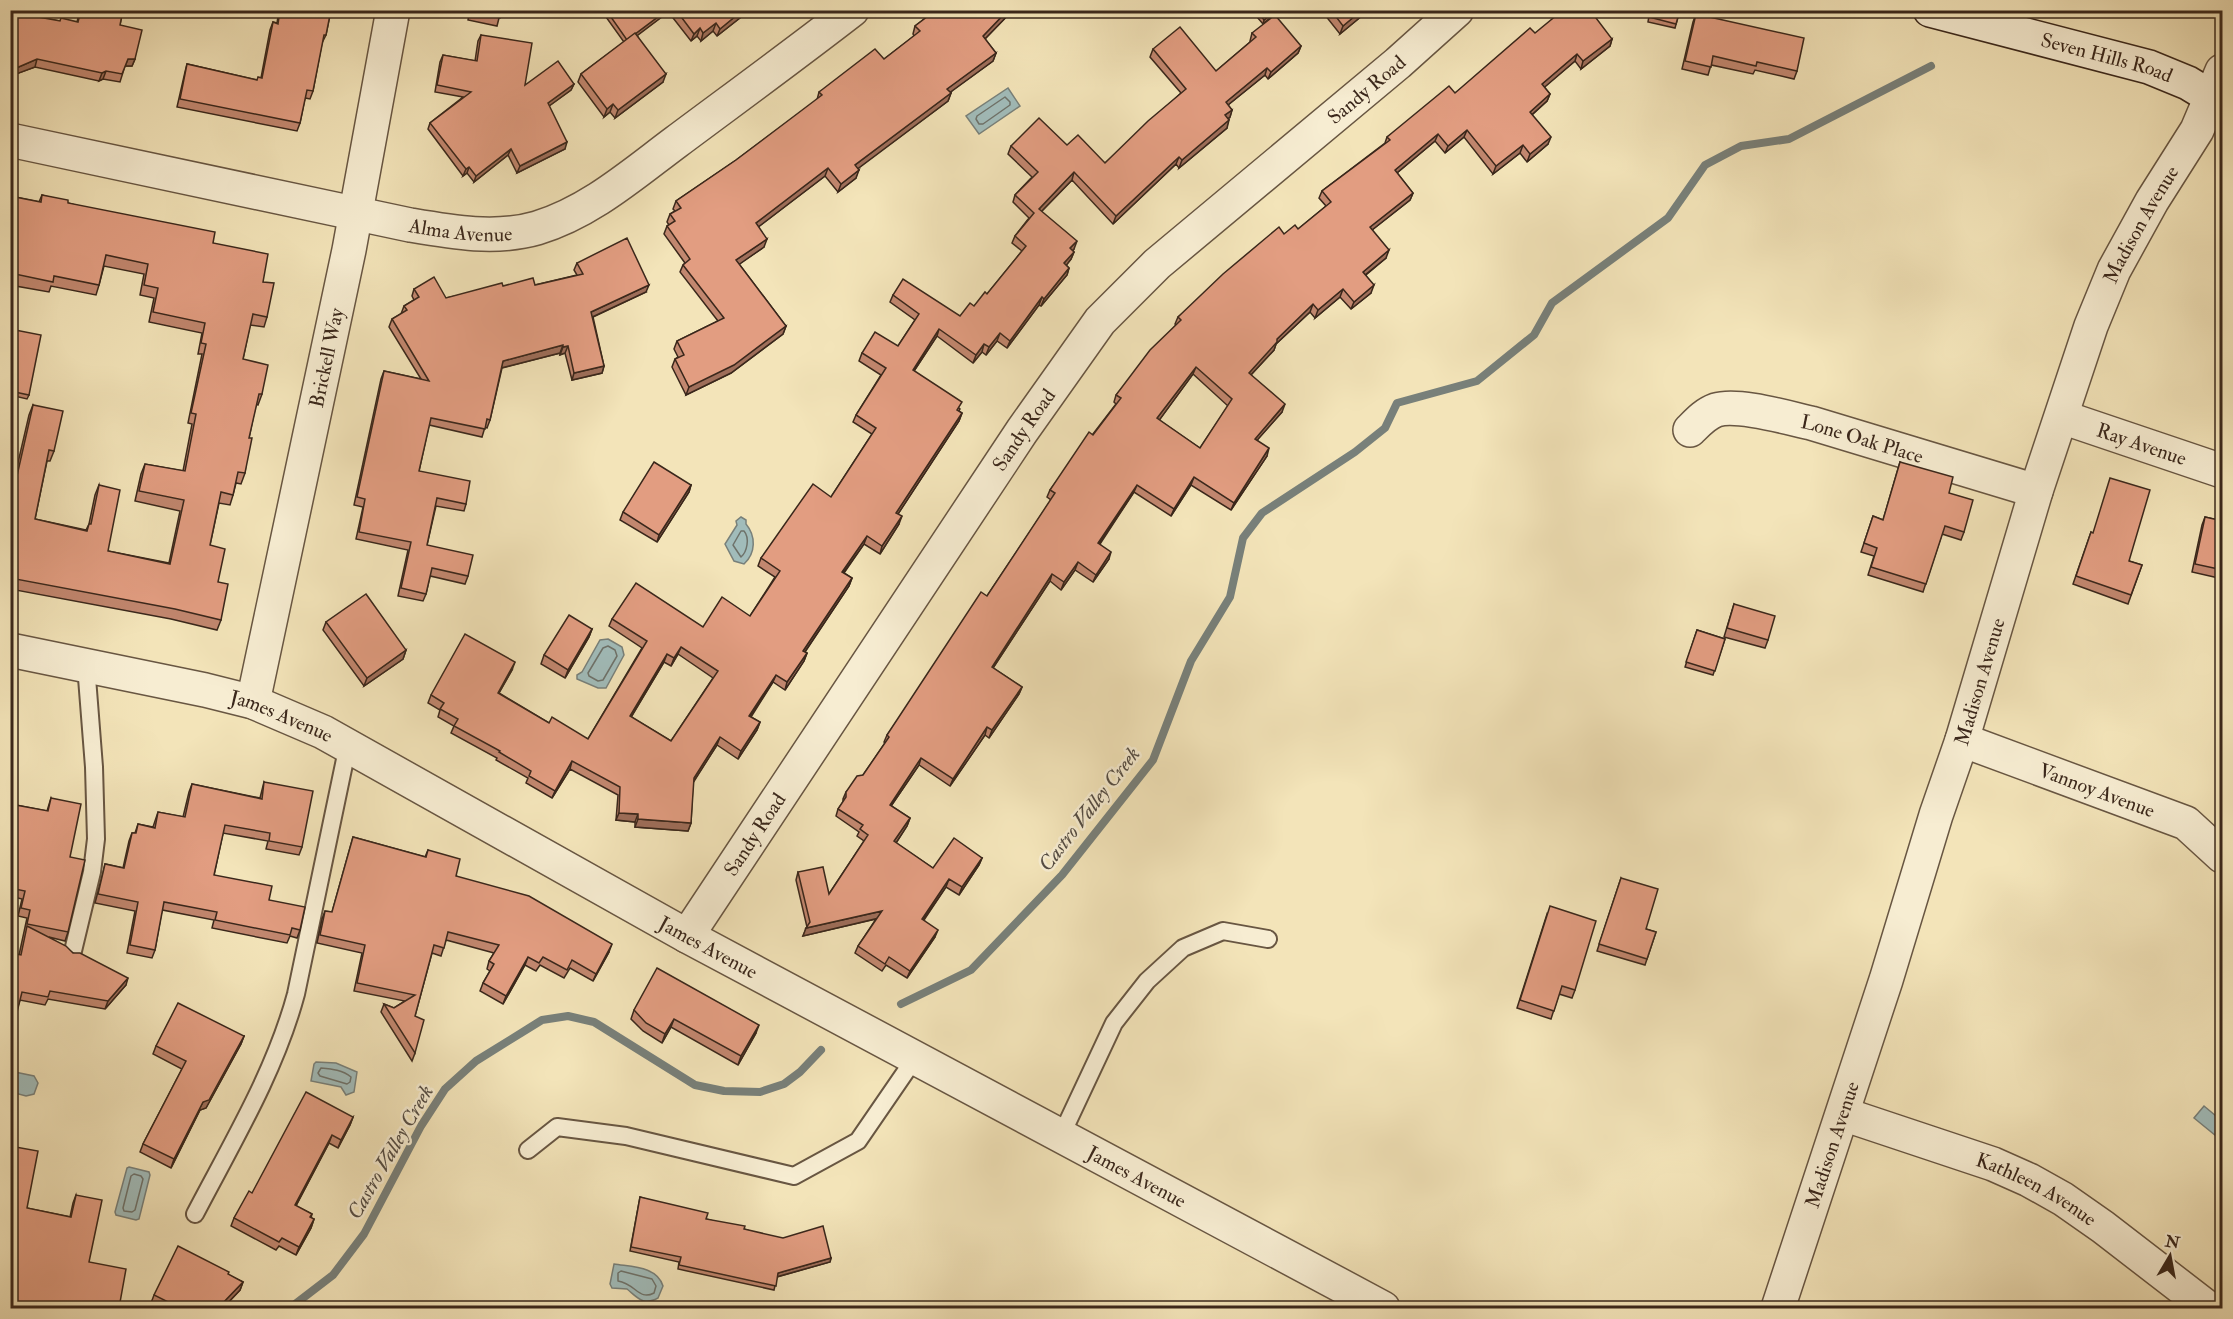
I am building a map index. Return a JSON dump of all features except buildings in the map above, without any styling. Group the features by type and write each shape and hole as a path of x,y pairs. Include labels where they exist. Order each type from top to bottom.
{"street":[{"name":"Brickell Way","path":"253,702 356,214 393,10"},
{"name":"Alma Avenue","path":"11,143 419,227 485,234 513,233 560,220 609,193 852,10"},
{"name":"Sandy Road","path":"687,936 1016,440 1100,321 1156,264 1398,63 1457,10"},
{"name":"Seven Hills Road","path":"1930,10 2149,67 2188,83 2217,84"},
{"name":"Madison Avenue","path":"1778,1308 1843,1114 1962,740 2036,491 2091,326 2114,270 2152,201 2197,129 2217,84"},
{"name":"Lone Oak Place","path":"1690,430 1705,416 1718,410 1732,408 1773,414 1811,423 2036,491"},
{"name":"Ray Avenue","path":"2062,417 2223,471"},
{"name":"James Avenue","path":"10,650 253,702 323,732 687,936 1383,1308"},
{"name":"Vannoy Avenue","path":"1962,740 2186,823 2223,856"},
{"name":"Kathleen Avenue","path":"1843,1114 1993,1164 2029,1180 2063,1199 2103,1227 2208,1308"}],"lane":[{"path":"73,951 92,872 96,839 86,666"},
{"path":"195,1214 268,1072 286,1031 296,994 348,745"},
{"path":"1061,1136 1114,1023 1146,981 1183,948 1222,931 1268,939"},
{"path":"528,1150 557,1126 626,1136 794,1176 858,1141 915,1058"}],"water":[{"path":"1008,88 1020,106 979,134 966,116"},
{"path":"741,517 746,520 753,539 753,550 744,564 734,561 725,544 737,525 736,521"},
{"path":"608,639 622,647 624,655 606,688 598,688 577,679 577,675 582,672 600,640"},
{"path":"316,1062 336,1063 357,1072 354,1092 346,1095 341,1087 311,1081"},
{"path":"10,1071 34,1076 38,1083 34,1094 26,1096 11,1092"},
{"path":"2204,1106 2222,1121 2221,1140 2194,1118"},
{"path":"129,1167 149,1172 150,1175 139,1219 136,1220 116,1215 115,1212"},
{"path":"614,1264 643,1269 655,1275 663,1286 658,1298 644,1301 627,1289 612,1288 610,1284"}],"waterway":[{"name":"Castro Valley Creek","path":"901,1004 971,970 1062,875 1153,760 1191,661 1230,597 1243,538 1262,513 1355,452 1385,428 1397,403 1477,381 1534,335 1552,303 1668,218 1705,165 1741,146 1789,139 1931,66"},
{"name":"Castro Valley Creek","path":"290,1308 333,1275 364,1234 421,1126 445,1089 476,1061 542,1020 568,1016 594,1022 695,1085 724,1091 760,1092 784,1084 800,1072 821,1050"}]}
